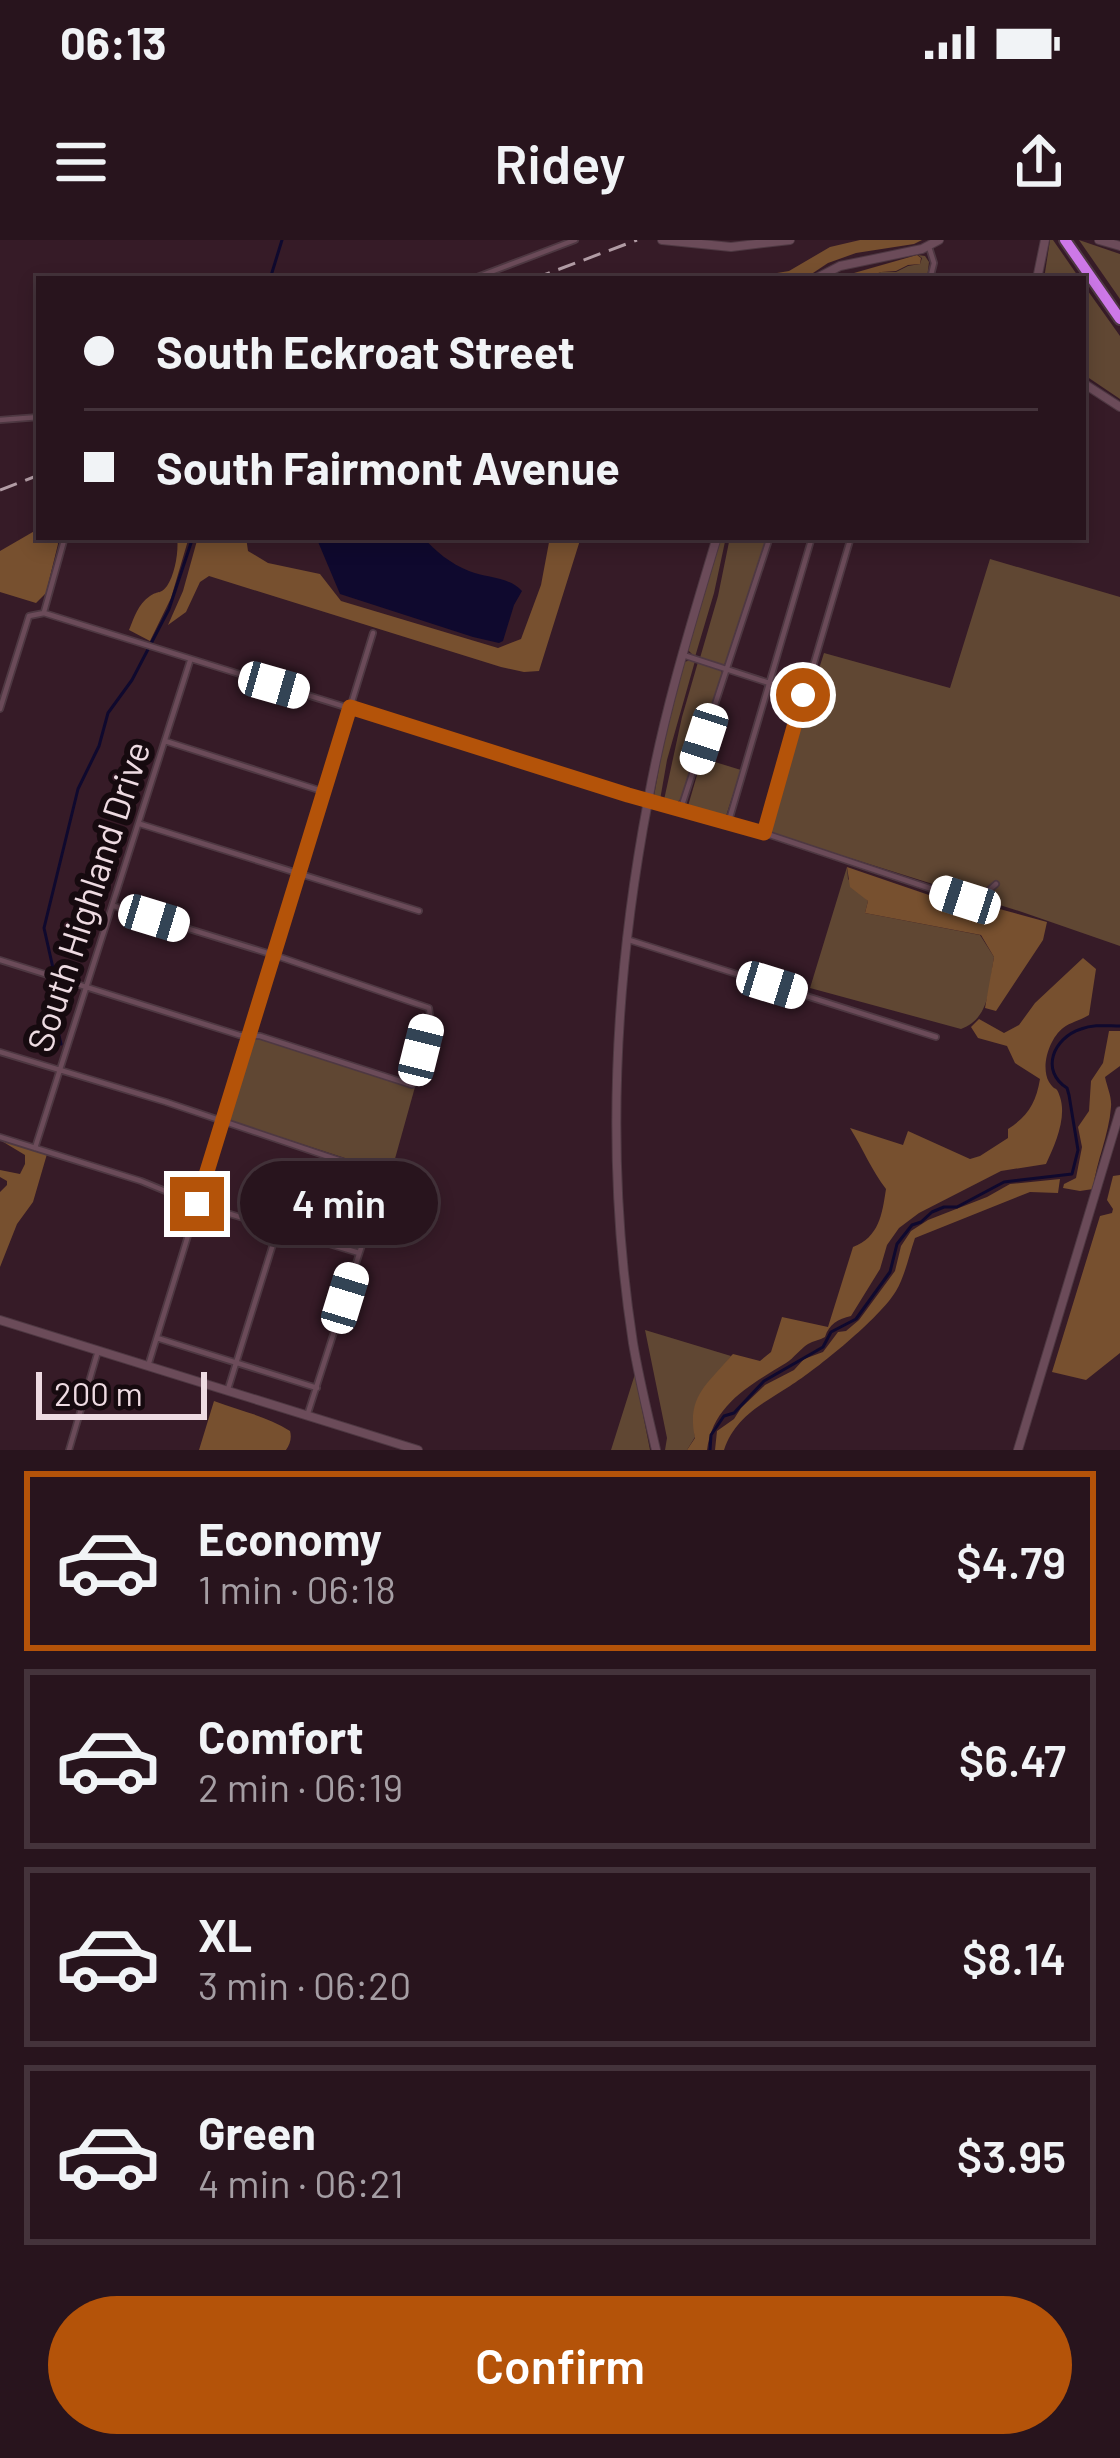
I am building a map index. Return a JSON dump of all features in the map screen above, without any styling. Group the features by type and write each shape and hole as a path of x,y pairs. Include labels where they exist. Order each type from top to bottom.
{"highway":[{"path":"1065,240 1120,319"}],"street":[{"path":"480,276 574,240"},
{"path":"662,240 731,247 790,240"},
{"path":"822,276 853,262 929,247 939,240"},
{"path":"1100,240 1120,246"},
{"path":"1038,276 1044,244"},
{"path":"929,247 932,276"},
{"path":"1086,384 1120,407"},
{"path":"0,420 36,417"},
{"path":"44,613 64,540"},
{"path":"656,1450 633,1343 624,1272 617,1182 618,1052 626,939 648,799 716,540"},
{"path":"681,808 769,540"},
{"path":"728,824 811,540"},
{"path":"764,833 850,540"},
{"path":"0,709 28,616 44,613 764,833 965,900 978,899 996,884"},
{"path":"148,1366 373,633"},
{"path":"683,655 803,695"},
{"name":"South Highland Drive","path":"35,1148 190,661"},
{"path":"165,741 325,792"},
{"path":"140,824 419,911"},
{"path":"0,960 412,1084 429,1008 113,906"},
{"path":"626,939 936,1037"},
{"path":"0,1052 224,1120 380,1174 381,1186 307,1416"},
{"path":"1018,1450 1120,1111"},
{"path":"0,1137 359,1253"},
{"path":"228,1391 278,1228"},
{"path":"0,1320 418,1450"},
{"path":"156,1337 317,1388"},
{"path":"69,1450 98,1351"}],"shaded area":[{"path":"860,240 922,240 856,253 808,276 778,276 830,247"},
{"path":"1050,240 1053,240 1078,276 1044,276"},
{"path":"1079,240 1120,254 1120,299"},
{"path":"917,255 921,258 920,264 896,271 844,276"},
{"path":"918,255 929,262 927,276 872,276 920,264"},
{"path":"1086,288 1120,336 1120,399 1086,376"},
{"path":"36,530 36,540 57,540 46,593 36,603 0,592 0,551"},
{"path":"177,540 188,540 171,598 150,641 129,630 142,603 170,581"},
{"path":"197,540 246,540 248,551 268,563 320,574 341,601 498,648 521,639 541,585 549,540 580,540 539,671 501,667 209,576 200,582 186,612 168,625"},
{"path":"317,540 426,540 462,568 522,591 499,643 340,594"},
{"path":"719,540 725,540 695,657 688,650"},
{"path":"729,540 766,540 722,665 700,658"},
{"path":"990,559 1120,597 1120,946 767,832 824,653 950,688"},
{"path":"695,661 660,800 654,796 664,741 684,662"},
{"path":"698,662 720,669 723,675 682,798 675,804 664,800"},
{"path":"702,758 741,770 723,818 688,806"},
{"path":"847,867 848,879 868,901 865,913 980,935 994,957 987,999 971,1024 961,1029 810,988"},
{"path":"847,867 964,907 985,905 1047,922 1043,940 996,1011 985,1008 994,957 981,935 865,913 868,901 850,887"},
{"path":"1083,958 1096,969 1089,1015 1058,1033 1046,1061 1046,1075 1059,1093 1062,1114 1046,1164 1001,1171 899,1228 851,1316 735,1398 717,1420 707,1450 687,1450 695,1438 696,1401 733,1354 760,1361 771,1352 782,1317 828,1327 853,1247 874,1231 886,1189 850,1128 903,1145 908,1131 970,1159 1008,1138 1008,1129 1033,1102 1040,1079 1015,1063 1007,1046 978,1038 971,1027 979,1019 1004,1033 1019,1025 1035,1003"},
{"path":"1109,1031 1120,1031 1120,1066 1105,1077 1111,1107 1093,1189 1063,1188 1076,1178 1082,1147 1078,1127 1089,1111 1091,1081 1103,1063"},
{"path":"256,1037 415,1087 391,1173 231,1121 228,1117"},
{"path":"0,1140 47,1154 33,1202 17,1224 0,1267 0,1192 7,1181 0,1177 0,1170 20,1174 25,1155"},
{"path":"1120,1175 1120,1353 1086,1380 1052,1372 1100,1216 1112,1213 1107,1200 1113,1176"},
{"path":"1060,1179 1058,1193 1030,1192 915,1238 899,1285 876,1315 816,1368 751,1412 724,1450 715,1450 717,1431 765,1385 823,1352 838,1332 859,1320 895,1271 901,1246 911,1231 1010,1184"},
{"path":"645,1330 731,1356 699,1404 695,1437 687,1450 665,1450 667,1438"},
{"path":"635,1374 650,1450 611,1450"},
{"path":"214,1401 290,1431 286,1450 199,1450"}],"waterway":[{"path":"271,276 282,240"},
{"path":"61,1044 54,1014 55,977 44,928 78,789 99,746 108,713 132,680 169,609 192,540"},
{"path":"710,1450 711,1435 724,1416 734,1413 764,1381 823,1347 831,1332 856,1319 890,1272 897,1244 912,1225 1004,1182 1072,1174 1078,1150 1069,1095 1054,1073 1053,1056 1071,1033 1120,1026"}],"railway":[{"path":"541,276 637,240"},
{"path":"0,490 36,476"}],"route":[{"path":"197,1204 350,707 764,833 803,695"}]}
